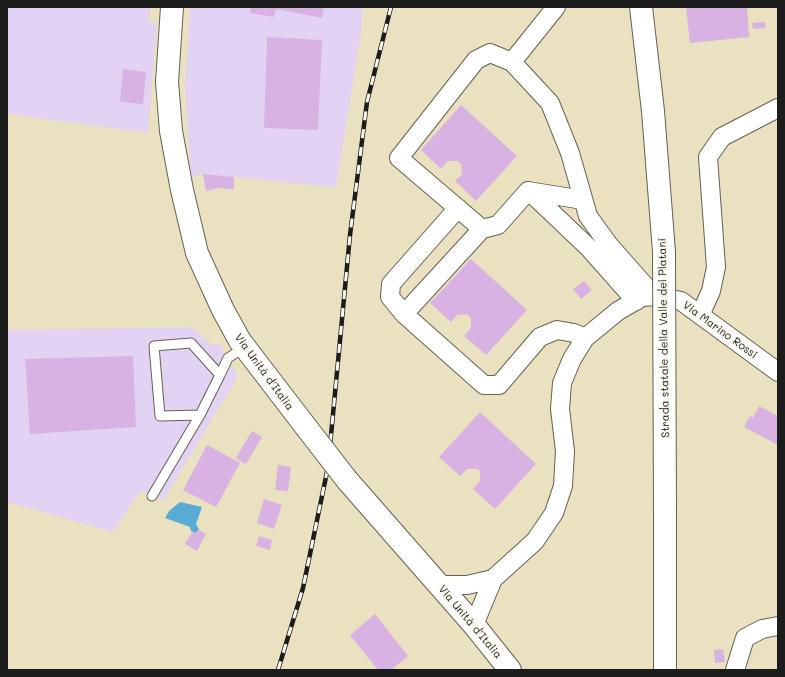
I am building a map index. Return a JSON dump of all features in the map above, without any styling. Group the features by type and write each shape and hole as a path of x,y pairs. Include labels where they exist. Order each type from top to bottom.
{"street":[{"name":"Via Unità d'Italia","path":"172,7 167,82 171,131 182,190 197,253 223,310 245,347 347,480 474,625 510,670"},
{"path":"512,62 556,7"},
{"name":"Strada statale della Valle del Platani","path":"641,7 653,111 664,252 665,670"},
{"path":"482,229 399,158 476,60 490,53 512,62 550,103 570,153 585,208 609,245 654,296"},
{"path":"701,314 711,290 716,267 708,157 722,137 778,108"},
{"path":"528,191 585,208"},
{"path":"404,314 482,229 498,225 528,191"},
{"path":"528,191 574,233 636,300"},
{"path":"458,208 390,284 390,297 404,314 484,385 499,385 540,337 557,330 574,333 585,338"},
{"path":"574,233 585,208"},
{"name":"Via Marino Rossi","path":"474,625 493,579 534,541 554,513 563,486 565,451 560,409 562,383 572,359 585,338 618,311 636,300 642,297 654,296 681,301 701,314 778,372"},
{"name":"Via Marino Rossi","path":"439,585 468,585 493,579"},
{"path":"735,670 745,638 770,628"}],"lane":[{"path":"200,415 160,416 154,346 191,343 220,375"},
{"path":"152,496 200,415 228,358 245,347"}],"shaded area":[{"path":"7,7 151,7 149,22 157,23 148,133 7,114"},
{"path":"190,7 363,7 361,33 336,188 234,177 234,189 218,188 206,191 203,174 191,177 185,85"},
{"path":"192,327 212,345 220,344 238,376 163,501 141,490 113,532 7,502 7,330"}],"water":[{"path":"180,502 202,507 196,524 199,529 196,533 191,531 190,527 165,518 169,511"}],"building":[{"path":"251,7 324,7 322,18 276,9 274,17 250,13"},
{"path":"686,7 747,7 749,37 690,43"},
{"path":"765,22 765,28 753,29 752,23"},
{"path":"267,37 322,40 318,130 264,128"},
{"path":"123,69 146,72 143,104 120,102"},
{"path":"461,105 517,156 476,201 455,181 462,174 461,164 458,161 448,161 441,169 421,150"},
{"path":"203,174 234,177 234,189 218,188 206,191"},
{"path":"471,259 527,310 486,355 464,336 471,328 471,318 467,314 457,315 451,322 430,303"},
{"path":"584,281 592,290 581,299 573,289"},
{"path":"133,356 136,427 30,434 25,359"},
{"path":"759,406 778,416 778,445 744,427 750,416 753,418"},
{"path":"480,412 536,464 495,509 473,489 480,481 480,471 477,469 467,469 460,476 439,457"},
{"path":"252,431 262,437 246,464 236,458"},
{"path":"207,445 240,463 216,507 183,490"},
{"path":"278,465 291,467 288,491 275,490"},
{"path":"264,499 282,505 274,529 257,523"},
{"path":"199,530 206,534 197,551 185,544 192,532 196,533"},
{"path":"259,536 272,540 270,550 256,546"},
{"path":"375,614 408,656 391,670 378,670 350,635"},
{"path":"723,649 725,662 715,663 714,650"}],"railway":[{"path":"278,670 303,588 328,467 350,235 367,102 391,7"}]}
